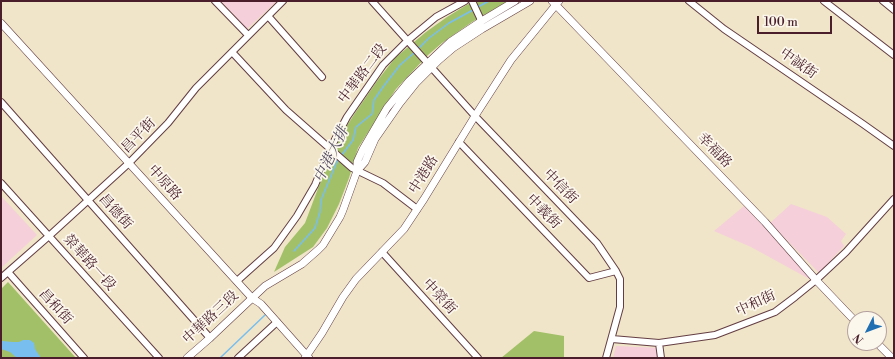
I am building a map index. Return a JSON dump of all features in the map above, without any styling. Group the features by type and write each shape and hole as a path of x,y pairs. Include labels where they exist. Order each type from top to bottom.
{"street":[{"path":"215,1 248,35"},
{"name":"昌平街","path":"1,278 129,164 168,123 196,88 283,1"},
{"name":"中信街","path":"372,1 475,116 597,243 616,271 620,279 620,307 606,358"},
{"name":"中華路二段","path":"236,281 274,248 297,216 315,185 347,117 383,65 410,43 436,17 465,1"},
{"path":"472,1 481,23"},
{"path":"252,298 265,286 302,264 323,245 340,217 354,170 365,162 375,139 400,103 429,66 454,48 481,23 515,1"},
{"path":"481,23 530,1"},
{"name":"中誠街","path":"689,1 724,29 894,146"},
{"path":"824,1 894,55"},
{"path":"883,1 894,10"},
{"name":"中港路","path":"307,357 356,279 404,229 511,60 556,2"},
{"name":"幸福路","path":"556,2 765,222 847,313"},
{"path":"268,16 322,77"},
{"name":"中原路","path":"1,23 236,281 252,298 261,304 307,357"},
{"path":"232,52 286,110 354,170 383,183 417,209"},
{"name":"昌德街","path":"1,102 210,338"},
{"name":"中義街","path":"459,142 589,278 616,271"},
{"name":"榮華路一段","path":"1,183 159,358"},
{"name":"中和街","path":"612,339 659,343 715,335 775,312 816,280 846,252 894,199"},
{"name":"中榮街","path":"382,252 478,358"},
{"name":"昌和街","path":"8,272 84,358"},
{"name":"中華路三段","path":"187,358 252,298"},
{"path":"241,357 276,321"},
{"path":"659,343 661,358"}],"shaded area":[{"path":"221,1 277,1 247,29"},
{"path":"1,196 37,235 1,268"},
{"path":"791,204 827,217 846,234 841,241 844,246 819,273 770,223"},
{"path":"744,206 812,276 813,281 751,247 714,231"},
{"path":"616,346 660,348 660,358 613,358"}],"green space":[{"path":"473,1 508,1 472,22 442,43 428,55 396,89 358,148 339,204 327,228 313,247 274,272 285,247 305,223 328,162 341,135 377,81 395,58 426,32"},
{"path":"8,282 76,358 1,358 1,289"},
{"path":"534,331 564,336 564,358 501,358"}],"water":[{"path":"23,340 30,340 34,343 35,349 41,358 17,358 10,352 1,349 2,341 19,342"}],"waterway":[{"name":"中港大排","path":"476,8 489,1"},
{"name":"中港大排","path":"418,49 429,38 449,23 473,10"},
{"name":"中港大排","path":"341,156 353,140 356,127 372,114 374,100 383,87 400,65 415,52"},
{"name":"中港大排","path":"294,251 315,228 320,212 321,200 338,159"},
{"name":"中港大排","path":"220,358 265,315"}]}
